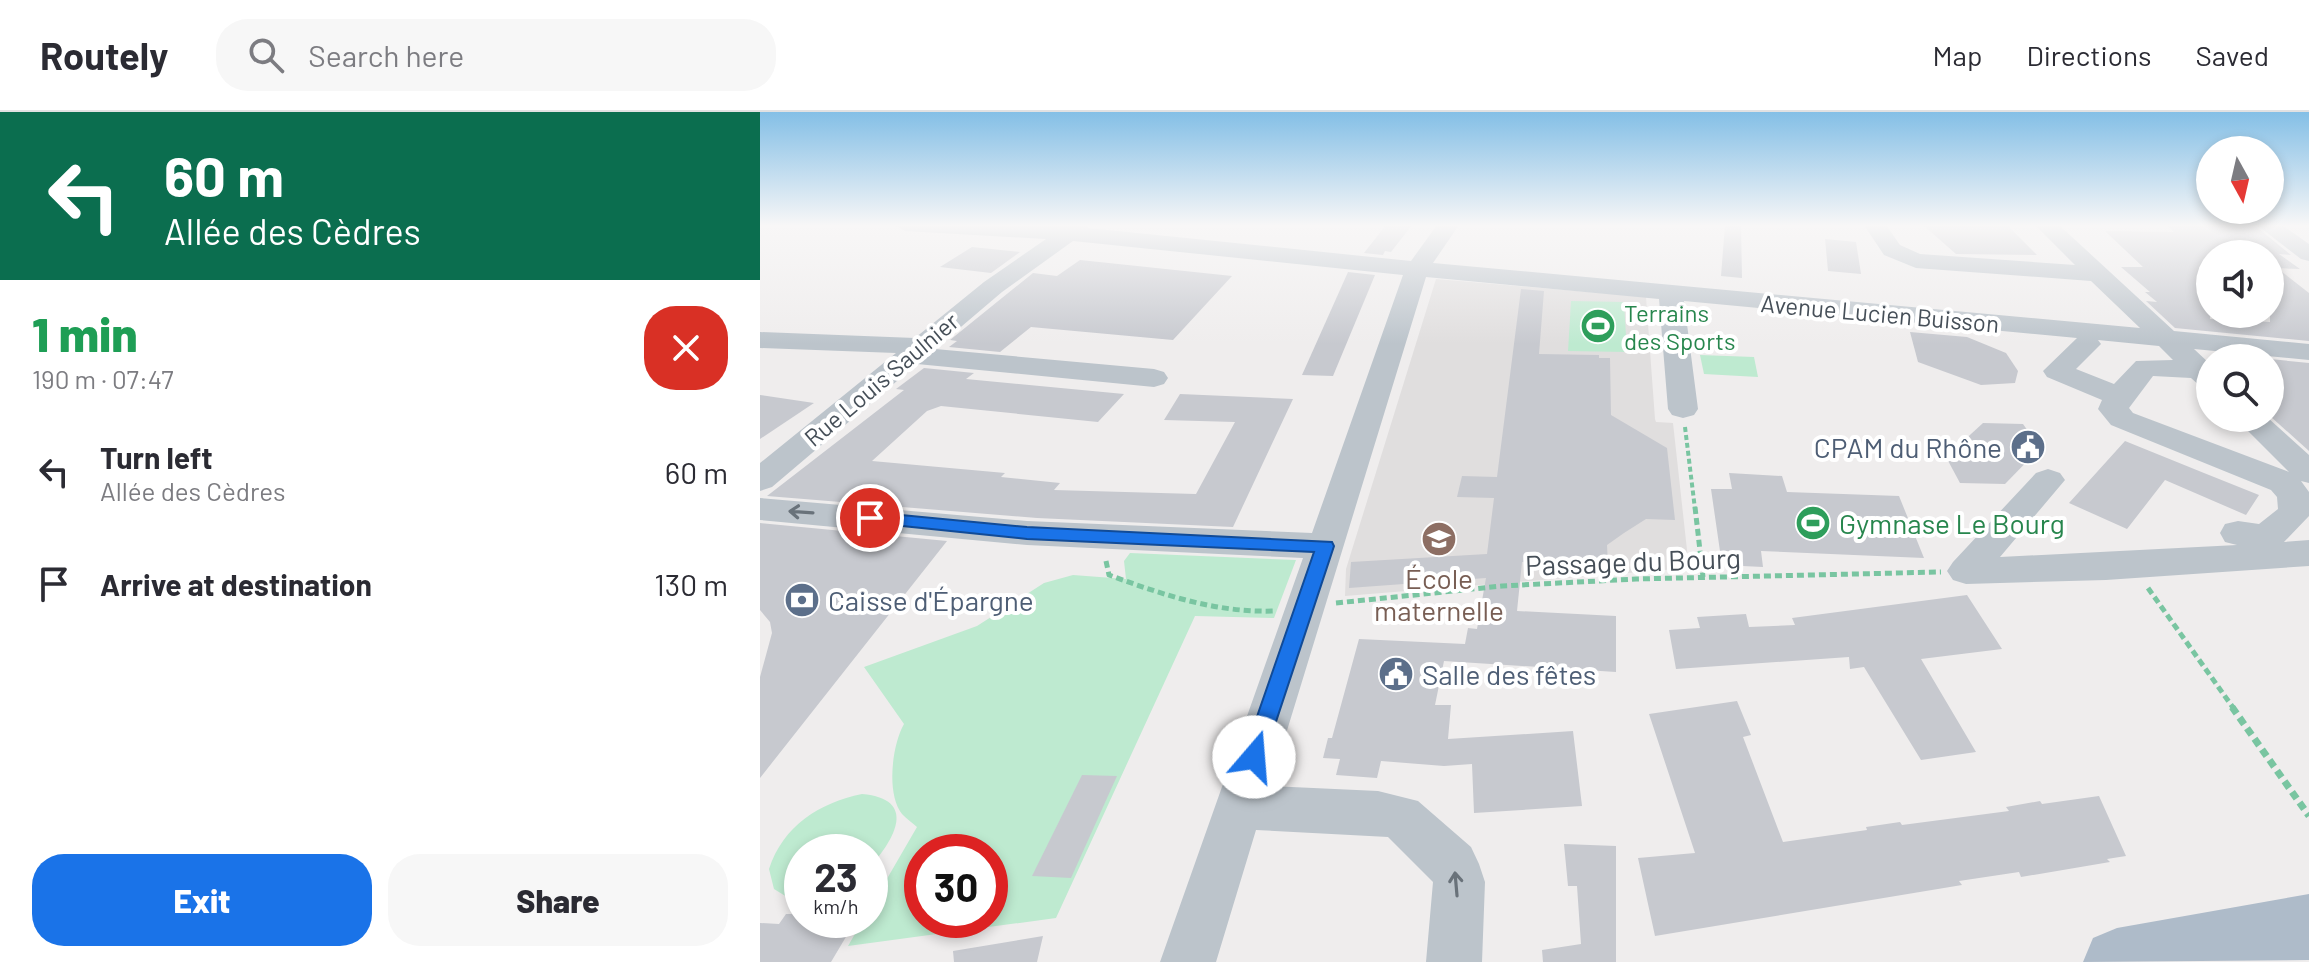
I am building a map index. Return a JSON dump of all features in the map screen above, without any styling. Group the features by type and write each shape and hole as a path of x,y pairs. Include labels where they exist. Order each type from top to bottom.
{"main road":[{"path":"2117,962 2309,927"}],"street":[{"name":"Rue Louis Saulnier","path":"760,480 993,287 1025,265"},
{"name":"Avenue Lucien Buisson","path":"1380,265 2309,352"},
{"path":"1188,962 1302,608 1420,265"},
{"path":"1951,265 2107,281"},
{"path":"2089,265 2196,366"},
{"path":"1671,293 1688,418"},
{"path":"1877,313 1880,323 1890,325 2087,344 2057,371 2119,396"},
{"path":"760,340 916,350 1154,378"},
{"path":"2196,374 2146,367 2119,396 2113,409 2122,419 2301,484"},
{"path":"2261,432 2301,484"},
{"path":"1966,571 2048,480"},
{"path":"2238,533 2260,539 2274,534 2295,511 2301,484"},
{"path":"760,509 1027,533 1325,546"},
{"path":"1966,571 2132,565 2309,553"},
{"path":"1238,807 1378,813 1401,817 1453,864 1459,882 1454,962"}],"path":[{"path":"1688,418 1685,426 1703,577"},
{"name":"Passage du Bourg","path":"1113,537 1106,559 1109,575 1188,603 1262,612 1502,586 1703,577 1833,577 1966,571"},
{"path":"2132,565 2309,816"}],"shaded area":[{"path":"1436,279 1646,297 1655,419 1656,422 1673,423 1689,568 1345,596 1346,569"}],"green space":[{"name":"Terrains des Sports","path":"1571,301 1624,302 1627,352 1568,351"},
{"path":"1700,355 1754,357 1758,377 1704,374"},
{"path":"1130,553 1296,560 1274,618 1195,616 1056,918 1008,924 1008,834 913,834 917,827 897,805 892,782 896,744 904,724 864,667 977,626 1044,583 1073,575 1126,579 1124,561"},
{"path":"862,794 879,797 890,804 896,812 896,822 888,842 888,834 788,834 817,810"},
{"path":"783,840 784,895 774,889 769,869"},
{"path":"904,849 904,938 907,938 848,946 853,938 888,938 888,877"}],"building":[{"path":"944,265 1003,265 991,273 940,267"},
{"path":"1073,265 1124,265 1232,276 1173,340 1031,327 1000,352 949,347 957,341 950,340 1033,273 1057,276"},
{"path":"1722,265 1742,265 1742,278 1721,276"},
{"path":"1827,265 1860,265 1861,274 1828,271"},
{"path":"2196,265 2196,328 2284,328 2284,273 2309,293 2309,341 2175,328 2146,301 2157,302 2145,292 2150,292 2121,267"},
{"path":"2284,265 2294,265 2300,269 2284,268"},
{"path":"1348,272 1375,275 1333,376 1302,375"},
{"path":"1521,289 1544,291 1539,354 1610,358 1611,415 1667,448 1675,520 1646,519 1624,533 1607,545 1608,565 1522,562 1517,611 1616,616 1616,672 1444,661 1435,705 1451,705 1448,739 1573,731 1582,806 1474,813 1472,764 1444,766 1381,761 1377,778 1336,775 1340,759 1323,758 1328,738 1332,738 1359,639 1465,644 1468,628 1477,629 1486,578 1349,588 1351,562 1487,554 1494,498 1457,497 1462,476 1497,477"},
{"path":"1910,332 1967,337 2006,353 2018,371 2015,383 1981,385 1918,362"},
{"path":"2284,360 2309,363 2309,451 2284,429"},
{"path":"924,368 974,373 966,379 1124,394 1098,422 941,406 927,411 872,461 1005,473 1001,477 1060,483 1054,490 1196,494 1235,422 1164,420 1180,394 1293,399 1233,527 1037,518 767,496 904,390 896,389"},
{"path":"760,395 814,403 760,439"},
{"path":"1983,423 2023,424 2040,448 2005,484 1960,483 1946,457"},
{"path":"2125,441 2259,495 2246,515 2165,480 2127,529 2069,503"},
{"name":"Gymnase Le Bourg","path":"1729,473 1782,476 1787,492 1899,496 1924,558 1761,551 1763,567 1722,565 1711,489 1732,489"},
{"path":"760,523 947,541 760,778 760,677 772,633 770,622 760,610"},
{"path":"1967,595 2002,649 1921,659 1976,752 1921,760 1864,667 1850,669 1849,657 1676,669 1669,630 1700,628 1697,617 1746,614 1749,627 1795,625 1792,618"},
{"path":"1737,701 1751,735 1743,737 1783,842 1900,822 1902,825 2009,811 2006,807 2040,801 2042,804 2099,796 2126,856 2107,859 2110,862 2021,877 2019,872 1959,881 1962,885 1655,936 1638,858 1695,853 1649,714"},
{"path":"1082,775 1117,776 1071,878 1032,876"},
{"path":"1564,844 1616,846 1616,962 1543,962 1542,950 1581,944 1577,886 1568,886"},
{"path":"784,917 784,938 845,938 831,962 760,962 760,923 779,924"},
{"path":"1043,936 1037,962 954,962 953,951"}],"place":[{"name":"Terrains des Sports","path":"1598,326"},
{"name":"CPAM du Rhône","path":"2028,447"},
{"name":"Gymnase Le Bourg","path":"1813,523"},
{"name":"École maternelle","path":"1439,539"},
{"name":"Caisse d'Épargne","path":"802,600"},
{"name":"Salle des fêtes","path":"1396,674"}],"route":[{"path":"870,518 1027,533 1325,546 1254,757"}]}
